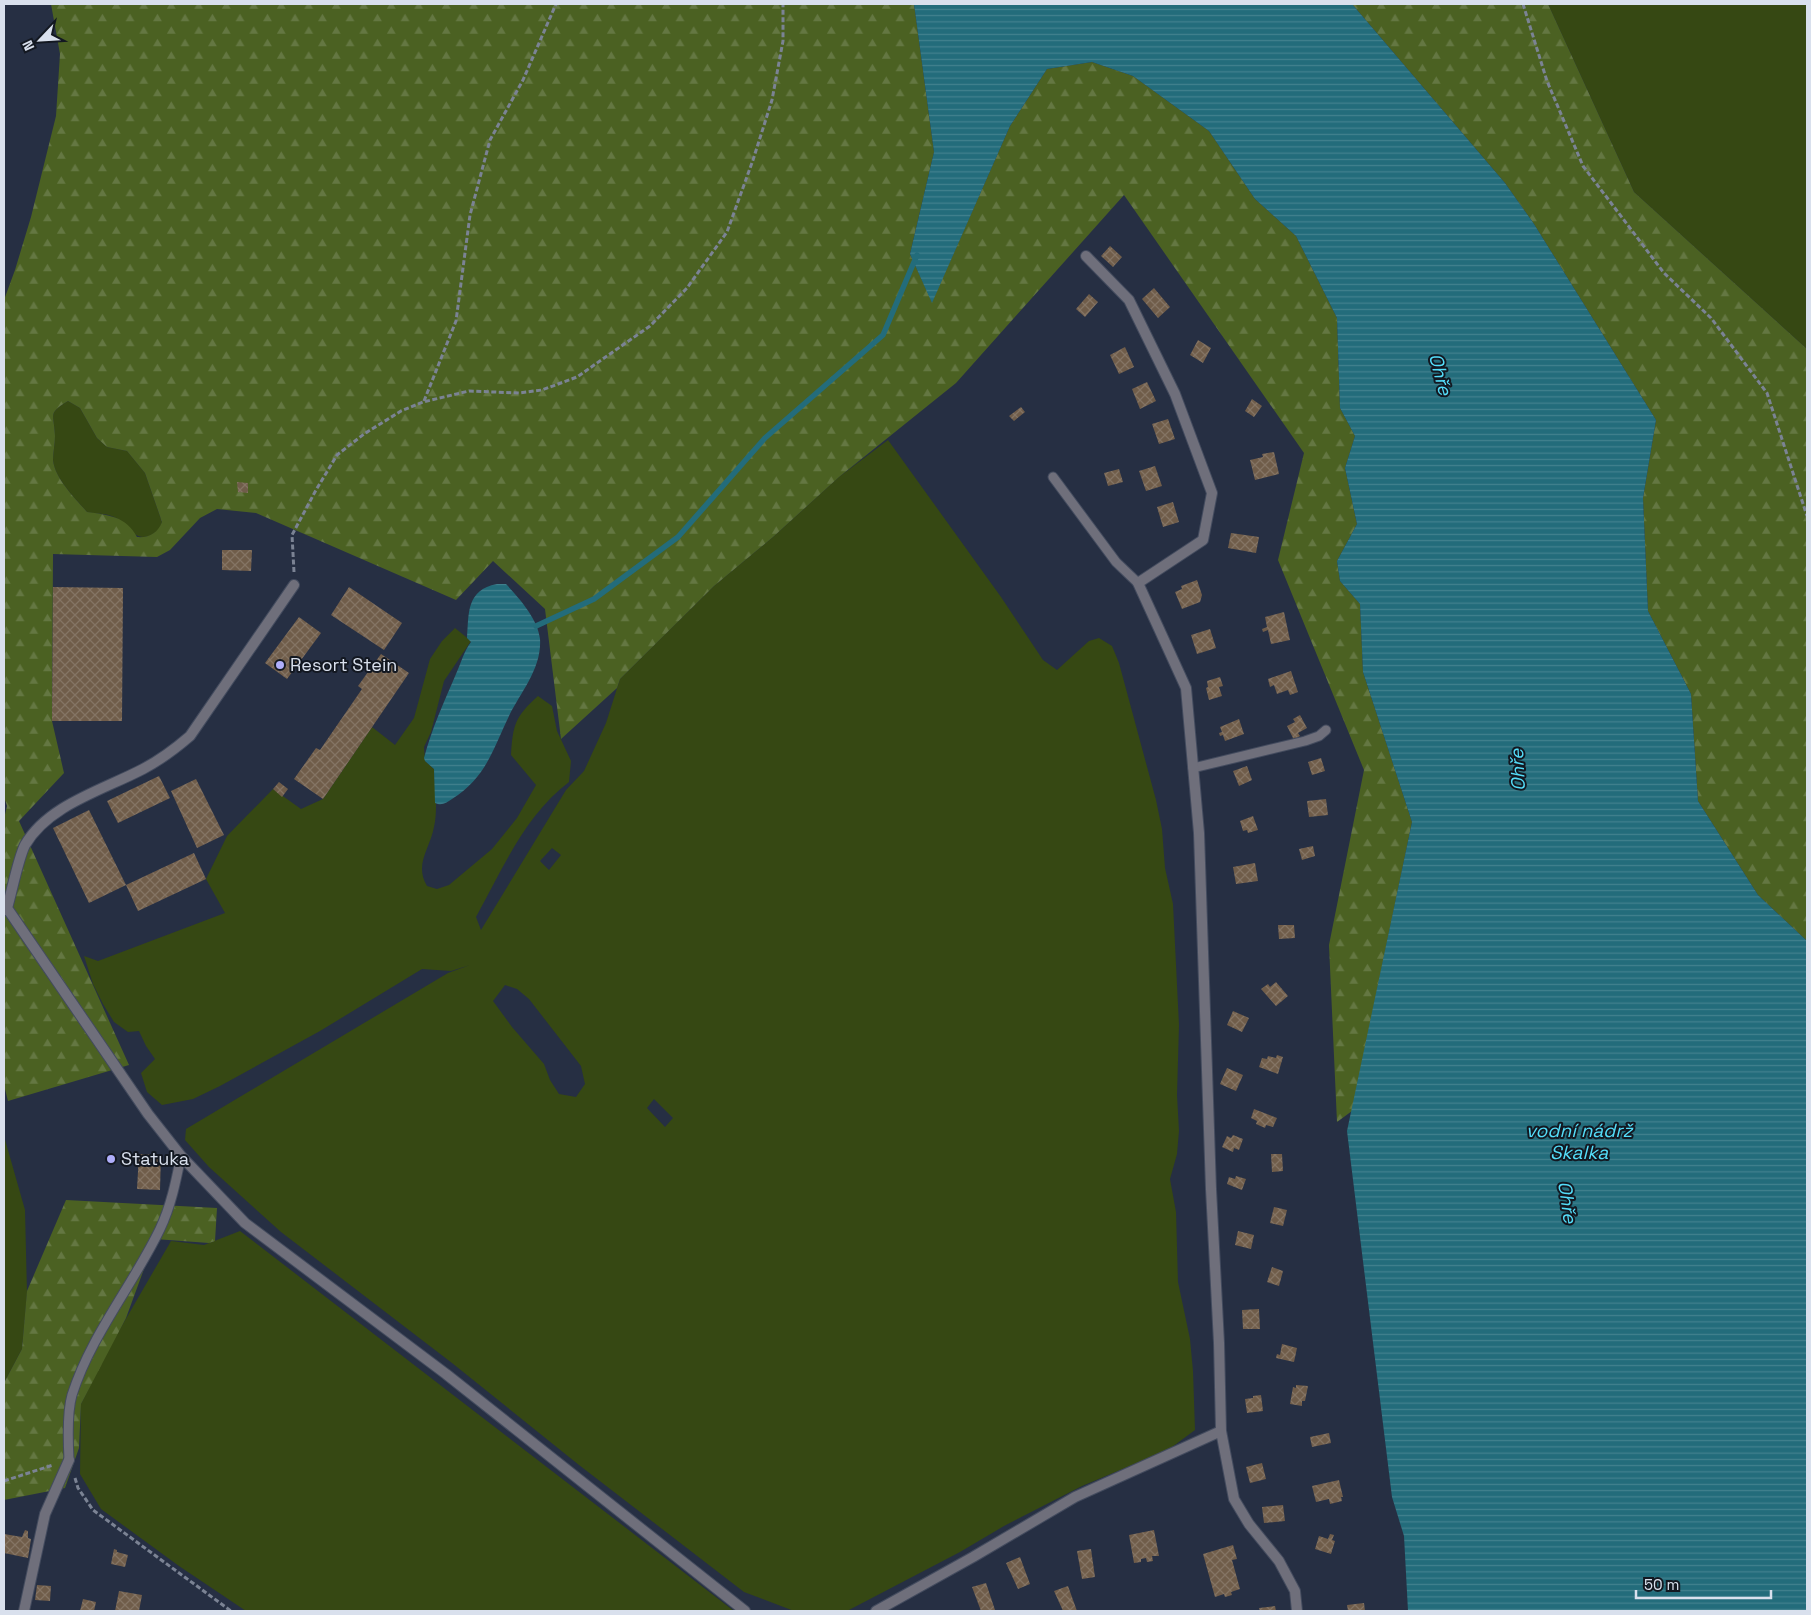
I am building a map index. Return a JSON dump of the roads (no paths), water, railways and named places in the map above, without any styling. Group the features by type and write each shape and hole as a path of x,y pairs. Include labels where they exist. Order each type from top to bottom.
{"street":[{"path":"1086,256 1128,300 1175,394 1212,493 1203,540 1138,583 1186,688 1199,833 1221,1432 1234,1499 1249,1524 1279,1561 1295,1591 1297,1611"},
{"path":"294,585 190,736 169,754 144,769 60,809 38,827 25,847 5,909 148,1114 181,1156 245,1223 446,1374 744,1611"},
{"path":"876,1611 1075,1497 1221,1432"},
{"path":"24,1611 45,1514 69,1460"}],"lane":[{"path":"1053,477 1116,562 1138,583"},
{"path":"1193,768 1305,742 1319,736 1326,730"},
{"path":"69,1460 67,1438 72,1396 89,1354 161,1228 173,1195 181,1156"}],"water":[{"name":"vodní nádrž Skalka","path":"914,4 1352,4 1505,183 1534,224 1656,420 1643,498 1648,611 1691,694 1698,801 1758,895 1807,941 1807,1611 1408,1611 1404,1536 1392,1497 1347,1131 1412,822 1363,672 1360,604 1340,581 1337,561 1357,524 1345,468 1355,436 1340,408 1337,318 1296,236 1255,199 1209,131 1133,76 1092,62 1047,69 1010,126 932,303 910,254 934,152"},
{"path":"497,584 506,584 532,616 540,639 538,660 481,772 464,791 446,803 437,804 435,803 434,769 424,758 464,653 471,642 467,638 471,604 474,597 480,591"}],"waterway":[{"path":"536,626 594,599 678,537 765,438 883,335 917,255"}],"place":[{"name":"Resort Stein","path":"280,665"},
{"name":"Statuka","path":"111,1159"}],"water label":[{"name":"Ohře","path":"1441,374"},
{"name":"Ohře","path":"1517,770"},
{"name":"Ohře","path":"1568,1202"}]}
